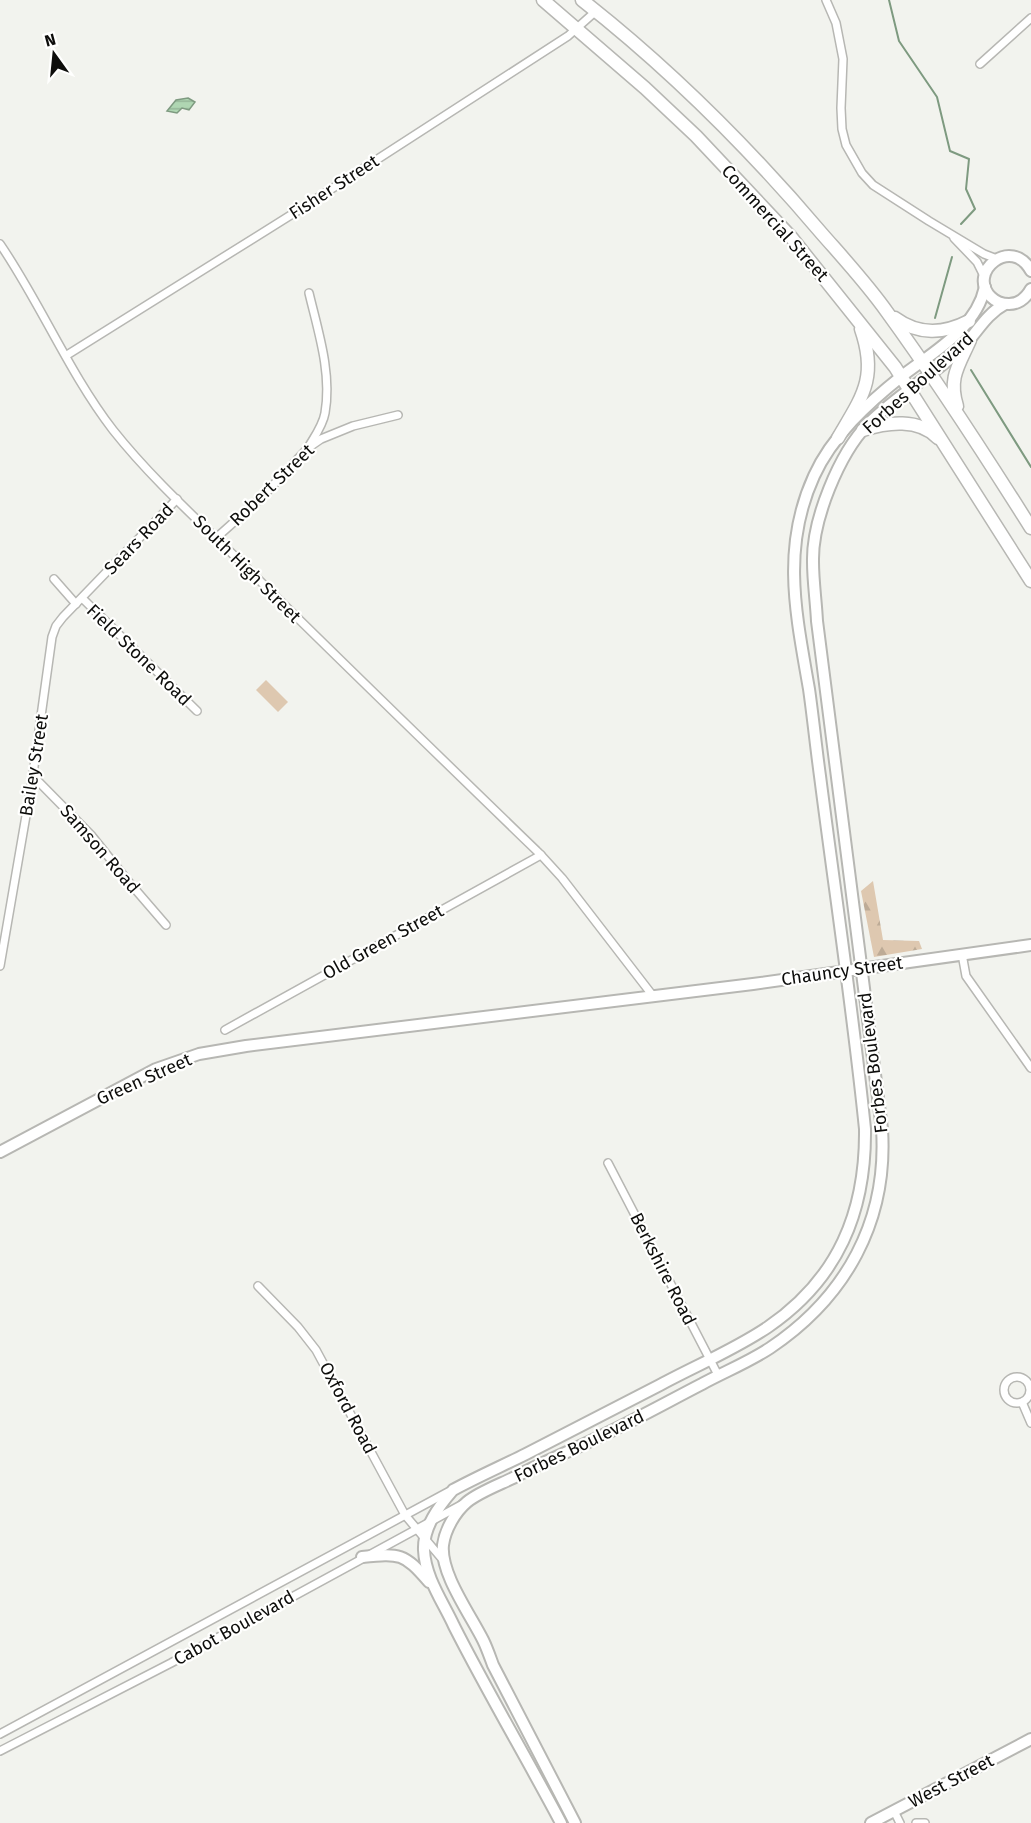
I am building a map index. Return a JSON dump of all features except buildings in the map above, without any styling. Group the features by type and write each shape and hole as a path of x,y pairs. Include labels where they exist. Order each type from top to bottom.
{"highway":[{"name":"Commercial Street","path":"543,0 645,88 742,183 791,237 901,377 1031,581"},
{"name":"Commercial Street","path":"582,0 643,51 733,135 796,203 887,312 961,418 1031,528"},
{"path":"887,312 905,325 923,331 944,331 957,328 969,321"},
{"path":"838,438 864,390 869,371 867,350 859,322"},
{"path":"961,418 953,392 953,383 956,367 970,340"},
{"path":"863,430 885,423 905,423 934,434 948,449"}],"street":[{"path":"826,0 840,38 844,69 842,129 846,144 862,173 873,185 984,254 997,259 1008,256 1019,258 1028,265 1031,271"},
{"name":"Fisher Street","path":"67,355 302,208 577,30 596,11"},
{"path":"980,64 1031,18"},
{"path":"950,234 977,262 991,297 1005,304 1026,302 1031,289"},
{"name":"South High Street","path":"0,244 38,304 94,402 114,430 177,499 541,855"},
{"name":"Forbes Boulevard","path":"561,1823 474,1665 436,1589 427,1567 424,1539 431,1521 453,1490 768,1327 805,1296 822,1277 836,1255 851,1223 865,1167 865,1129 792,573 795,541 805,500 825,454 871,402 969,321 983,296 989,266 997,259"},
{"path":"308,448 321,426 325,413 327,381 309,293"},
{"name":"Forbes Boulevard","path":"443,1560 447,1532 467,1502 602,1436 768,1349 815,1312 840,1281 867,1233 881,1176 883,1139 817,621 814,542 829,489 846,455 863,430 909,389 958,352 989,315 1005,304"},
{"name":"Robert Street","path":"216,537 262,497 308,448 336,432 399,416"},
{"name":"Sears Road","path":"79,601 177,499"},
{"path":"54,579 79,601"},
{"name":"Field Stone Road","path":"79,601 197,711"},
{"name":"Bailey Street","path":"0,966 52,638 56,626 79,601"},
{"name":"Samson Road","path":"32,775 92,835 166,925"},
{"path":"541,855 562,878 653,996"},
{"name":"Old Green Street","path":"225,1030 541,855"},
{"name":"Chauncy Street","path":"370,1030 653,996 1031,945"},
{"path":"962,954 966,976 1031,1068"},
{"name":"Green Street","path":"0,1152 94,1101 179,1060 234,1047 370,1030"},
{"name":"Berkshire Road","path":"608,1162 718,1375"},
{"name":"Oxford Road","path":"258,1286 298,1327 316,1350 405,1515 424,1539"},
{"path":"1022,1402 1031,1423"},
{"name":"Cabot Boulevard","path":"0,1734 453,1490"},
{"name":"Cabot Boulevard","path":"0,1751 246,1622 467,1502"},
{"path":"424,1539 443,1560 493,1665 575,1823"},
{"path":"362,1557 388,1555 407,1560 415,1564 436,1589"},
{"name":"West Street","path":"871,1823 1031,1739"},
{"path":"894,1811 900,1823"},
{"path":"915,1823 925,1823"}],"green space":[{"path":"266,680 288,702 278,712 256,690"},
{"path":"873,881 883,940 919,941 922,949 874,957 861,891"}],"shaded area":[{"path":"188,98 195,102 189,110 182,108 177,113 167,111 176,100"}],"waterway":[{"path":"889,0 899,41 937,97 950,151 969,159 966,189 975,209 961,224"},
{"path":"935,318 952,257"},
{"path":"971,370 1031,467"}]}
